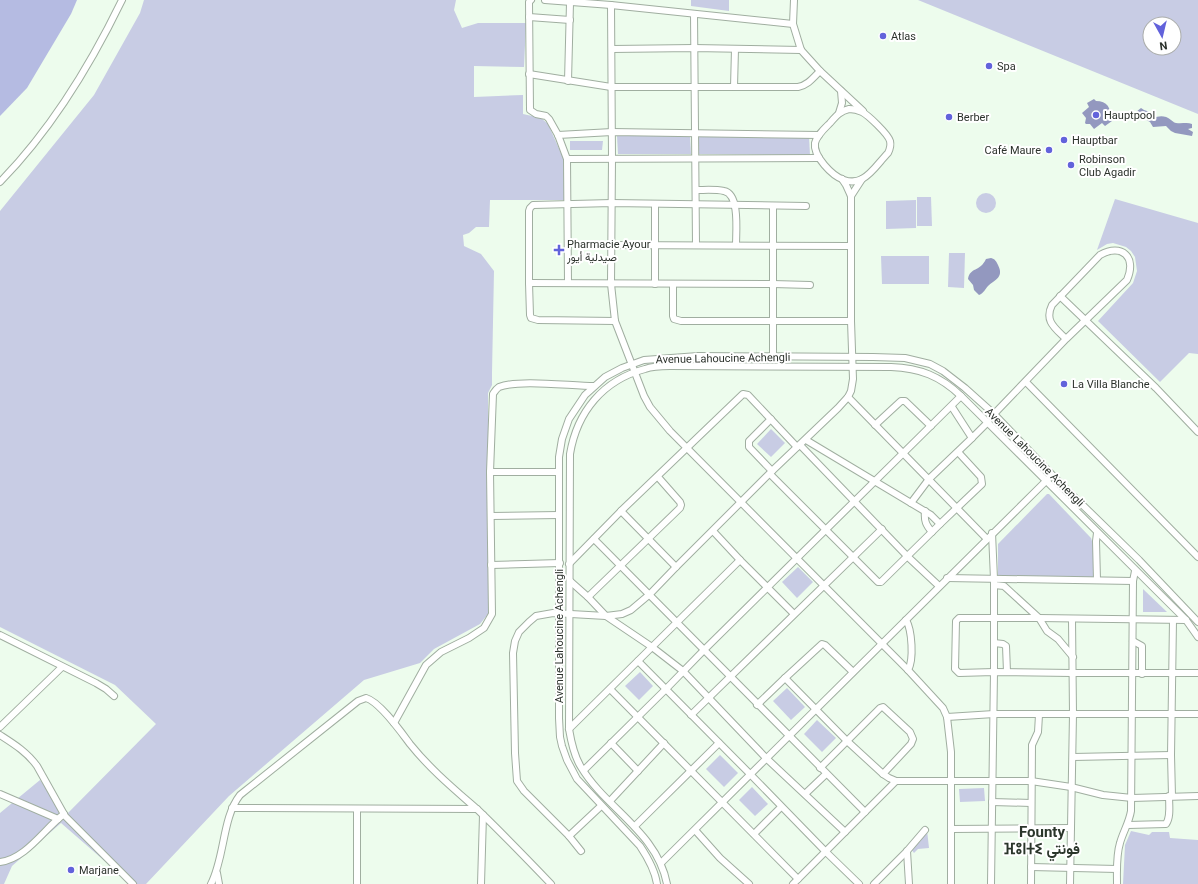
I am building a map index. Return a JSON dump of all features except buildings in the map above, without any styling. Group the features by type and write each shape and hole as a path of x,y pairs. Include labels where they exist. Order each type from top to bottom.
{"street":[{"path":"0,182 24,156 76,84 101,42 122,0"},
{"path":"531,0 529,2 530,110 546,116 549,119 558,135 567,159 568,283"},
{"path":"545,0 611,5 793,24"},
{"path":"794,0 793,24 801,50 889,138 891,146 888,153 862,178 851,196"},
{"path":"568,81 570,3"},
{"path":"611,5 611,284 615,321 634,372 650,407 670,431 908,670 942,708 947,717 951,752 951,884"},
{"path":"694,14 696,245"},
{"path":"529,17 570,20"},
{"path":"612,49 694,48 801,50"},
{"path":"734,87 735,49"},
{"path":"529,74 611,87 734,87 803,86 810,82 820,70"},
{"path":"839,113 842,103 841,91"},
{"path":"581,851 569,836 524,791 517,781 515,765 513,653 517,637 521,628 536,616 553,613 606,616 622,614 631,610 650,594 676,566 771,472 806,440 848,397 851,391 853,379 851,321 851,196 842,179 819,158 815,146 819,135 839,113 846,110 854,110 862,112 866,115"},
{"path":"558,135 612,132 819,135"},
{"path":"567,159 819,158"},
{"path":"842,179 852,181 862,178"},
{"path":"696,190 725,191 729,193 736,205 736,245"},
{"path":"615,321 534,320 530,315 530,208 537,205 568,204 806,206"},
{"path":"655,205 655,284"},
{"path":"773,206 773,356"},
{"path":"612,245 852,246"},
{"path":"994,414 1026,382 1085,319 1127,280 1130,263 1123,252 1115,250 1108,251 1100,256 1052,305 1049,312 1052,324 1066,339"},
{"path":"529,283 810,285"},
{"path":"673,284 673,316 674,319 677,320 851,321"},
{"path":"1060,296 1156,388 1198,432"},
{"name":"Avenue Lahoucine Achengli","path":"657,884 653,868 643,851 574,775 567,760 560,737 559,718 559,457 562,439 569,420 585,395 605,377 631,364 656,358 698,356 773,356 905,358 930,364 943,370 994,414 1052,475 1139,560 1198,622"},
{"name":"Avenue Lahoucine Achengli","path":"667,884 661,863 644,837 590,781 577,758 569,729 570,454 575,433 584,414 602,391 622,377 646,368 670,366 852,366 907,368 925,372 951,387 962,396 1135,571 1186,620 1198,637"},
{"path":"1026,382 1198,557"},
{"path":"394,723 429,662 441,652 469,638 484,628 492,614 490,472 491,399 493,394 496,390 508,385 529,383 594,386"},
{"path":"569,564 621,511 743,394 748,395 855,500 908,557 939,586"},
{"path":"584,770 767,587 962,396"},
{"path":"848,397 987,539"},
{"path":"875,425 901,401 904,401 931,426"},
{"path":"952,407 972,438"},
{"path":"771,419 749,441 749,447 825,530 880,582 884,581 940,524 980,488 982,481 958,452"},
{"path":"911,503 929,479 988,422"},
{"path":"806,440 925,511 935,518 940,524"},
{"path":"490,472 559,472"},
{"path":"661,863 1052,475"},
{"path":"588,597 680,508 680,502 658,477"},
{"path":"621,511 676,566"},
{"path":"925,511 924,520 932,532"},
{"path":"491,516 559,515"},
{"path":"691,715 882,529"},
{"path":"713,531 794,614"},
{"path":"991,884 995,617 992,533"},
{"path":"1097,580 1096,541 1098,533"},
{"path":"594,539 650,594 730,678 865,812"},
{"path":"569,729 740,560"},
{"path":"491,565 560,563"},
{"path":"1117,884 1119,845 1128,825 1132,798 1132,619 1133,581 1135,571"},
{"path":"947,578 994,582 1097,580 1133,581"},
{"path":"570,581 606,616 652,647 683,671 766,758 845,832"},
{"path":"994,582 1004,586 1039,618 1047,631 1061,642 1073,657"},
{"path":"1186,620 995,617 956,619 955,669 959,673 1198,673"},
{"path":"1070,884 1071,787 1073,757 1072,619"},
{"path":"906,620 910,631 911,661 908,670"},
{"path":"1128,825 1168,823 1170,796 1173,620"},
{"path":"0,635 96,683 114,696"},
{"path":"1133,641 1142,646 1142,674"},
{"path":"994,643 1004,644 1006,646 1008,672"},
{"path":"757,705 822,644 825,645 853,672"},
{"path":"638,661 781,807 859,884"},
{"path":"0,727 62,667"},
{"path":"785,678 847,741 883,774 896,781 1031,781 1071,787 1103,795 1132,798 1198,796"},
{"path":"610,689 798,879"},
{"path":"211,884 217,873 232,808 240,795 248,787 362,698 373,701 394,723 414,749 448,784 483,815 551,884"},
{"path":"820,768 880,708 883,707 910,732 913,739 911,744 883,774"},
{"path":"947,717 994,714 1198,714"},
{"path":"1031,884 1032,745 1038,732 1039,715"},
{"path":"0,735 25,752 31,758 64,814 133,884"},
{"path":"611,743 638,771"},
{"path":"610,801 664,743"},
{"path":"635,826 719,743"},
{"path":"1073,757 1132,757 1171,755"},
{"path":"805,794 826,774"},
{"path":"793,884 896,781"},
{"path":"0,794 58,819"},
{"path":"992,802 1032,803"},
{"path":"569,836 601,806"},
{"path":"754,834 781,807"},
{"path":"232,808 477,810"},
{"path":"357,809 357,884"},
{"path":"0,862 16,858 64,814"},
{"path":"481,884 483,815"},
{"path":"951,829 1031,827 1071,828"},
{"path":"695,830 720,858 749,884"},
{"path":"874,884 907,851 925,830"},
{"path":"907,851 909,884"},
{"path":"1031,867 1117,869"},
{"path":"217,873 219,884"}],"shaded area":[{"path":"0,0 77,0 71,14 27,88 0,116"},
{"path":"144,0 456,0 454,10 462,28 478,23 526,23 524,67 474,66 474,97 523,95 523,114 541,118 548,124 565,162 564,200 490,200 489,227 476,227 469,233 463,235 464,246 481,254 494,271 492,385 488,393 488,614 480,624 434,649 420,663 364,680 229,796 146,884 131,884 61,823 12,866 4,884 0,884 0,813 40,780 66,815 156,724 115,685 0,627 0,211 94,95 140,13"},
{"path":"691,0 729,0 729,11 691,6"},
{"path":"918,0 1198,0 1198,114"},
{"name":"Hauptpool","path":"1094,99 1096,101 1103,102 1108,106 1110,111 1109,118 1112,121 1105,126 1102,123 1094,129 1090,124 1085,123 1086,118 1082,113 1089,107 1087,103"},
{"path":"1141,108 1150,112 1153,118 1160,116 1169,118 1176,123 1192,124 1192,128 1188,129 1193,132 1192,136 1175,133 1166,126 1153,127 1150,122 1136,112"},
{"path":"617,136 690,136 691,154 618,154"},
{"path":"698,136 809,136 810,155 698,154"},
{"path":"570,141 603,141 602,150 570,150"},
{"path":"986,193 993,196 996,203 993,210 986,213 979,210 976,203 979,196"},
{"path":"917,197 931,197 932,226 917,226"},
{"path":"1115,199 1198,223 1198,354 1189,353 1160,382 1098,321 1133,283 1137,271 1135,257 1126,247 1113,243 1107,244 1097,250"},
{"path":"916,200 916,228 886,229 886,201"},
{"path":"949,253 965,253 964,288 948,287"},
{"path":"881,256 929,256 929,284 882,284"},
{"path":"991,258 995,260 998,265 1000,275 979,295 974,290 973,285 968,279 969,275 981,266 986,259"},
{"path":"771,429 785,443 771,457 757,444"},
{"path":"1047,494 1049,494 1091,538 1095,551 1094,577 998,578 998,544"},
{"path":"798,567 813,582 797,598 782,582"},
{"path":"1143,589 1167,612 1143,612"},
{"path":"640,672 653,686 639,700 625,686"},
{"path":"787,688 805,707 791,720 773,701"},
{"path":"817,720 836,738 822,752 804,734"},
{"path":"720,755 738,773 724,787 706,769"},
{"path":"752,787 768,804 755,816 739,800"},
{"path":"984,788 985,801 960,802 959,789"},
{"path":"927,830 929,848 918,849 914,853 911,849"},
{"path":"1131,831 1149,835 1152,832 1169,832 1170,838 1198,840 1198,884 1123,884 1125,845"}],"place":[{"name":"Atlas","path":"883,36"},
{"name":"Spa","path":"989,66"},
{"name":"Hauptpool","path":"1096,115"},
{"name":"Berber","path":"949,117"},
{"name":"Hauptbar","path":"1064,140"},
{"name":"Café Maure","path":"1049,150"},
{"name":"Robinson Club Agadir","path":"1071,165"},
{"name":"Pharmacie Ayour صيدلية أيور","path":"559,250"},
{"name":"La Villa Blanche","path":"1064,384"},
{"name":"Marjane","path":"71,870"}],"district":[{"name":"Founty ⴼⵓⵏⵜⵉ فونتي","path":"1042,840"}]}
